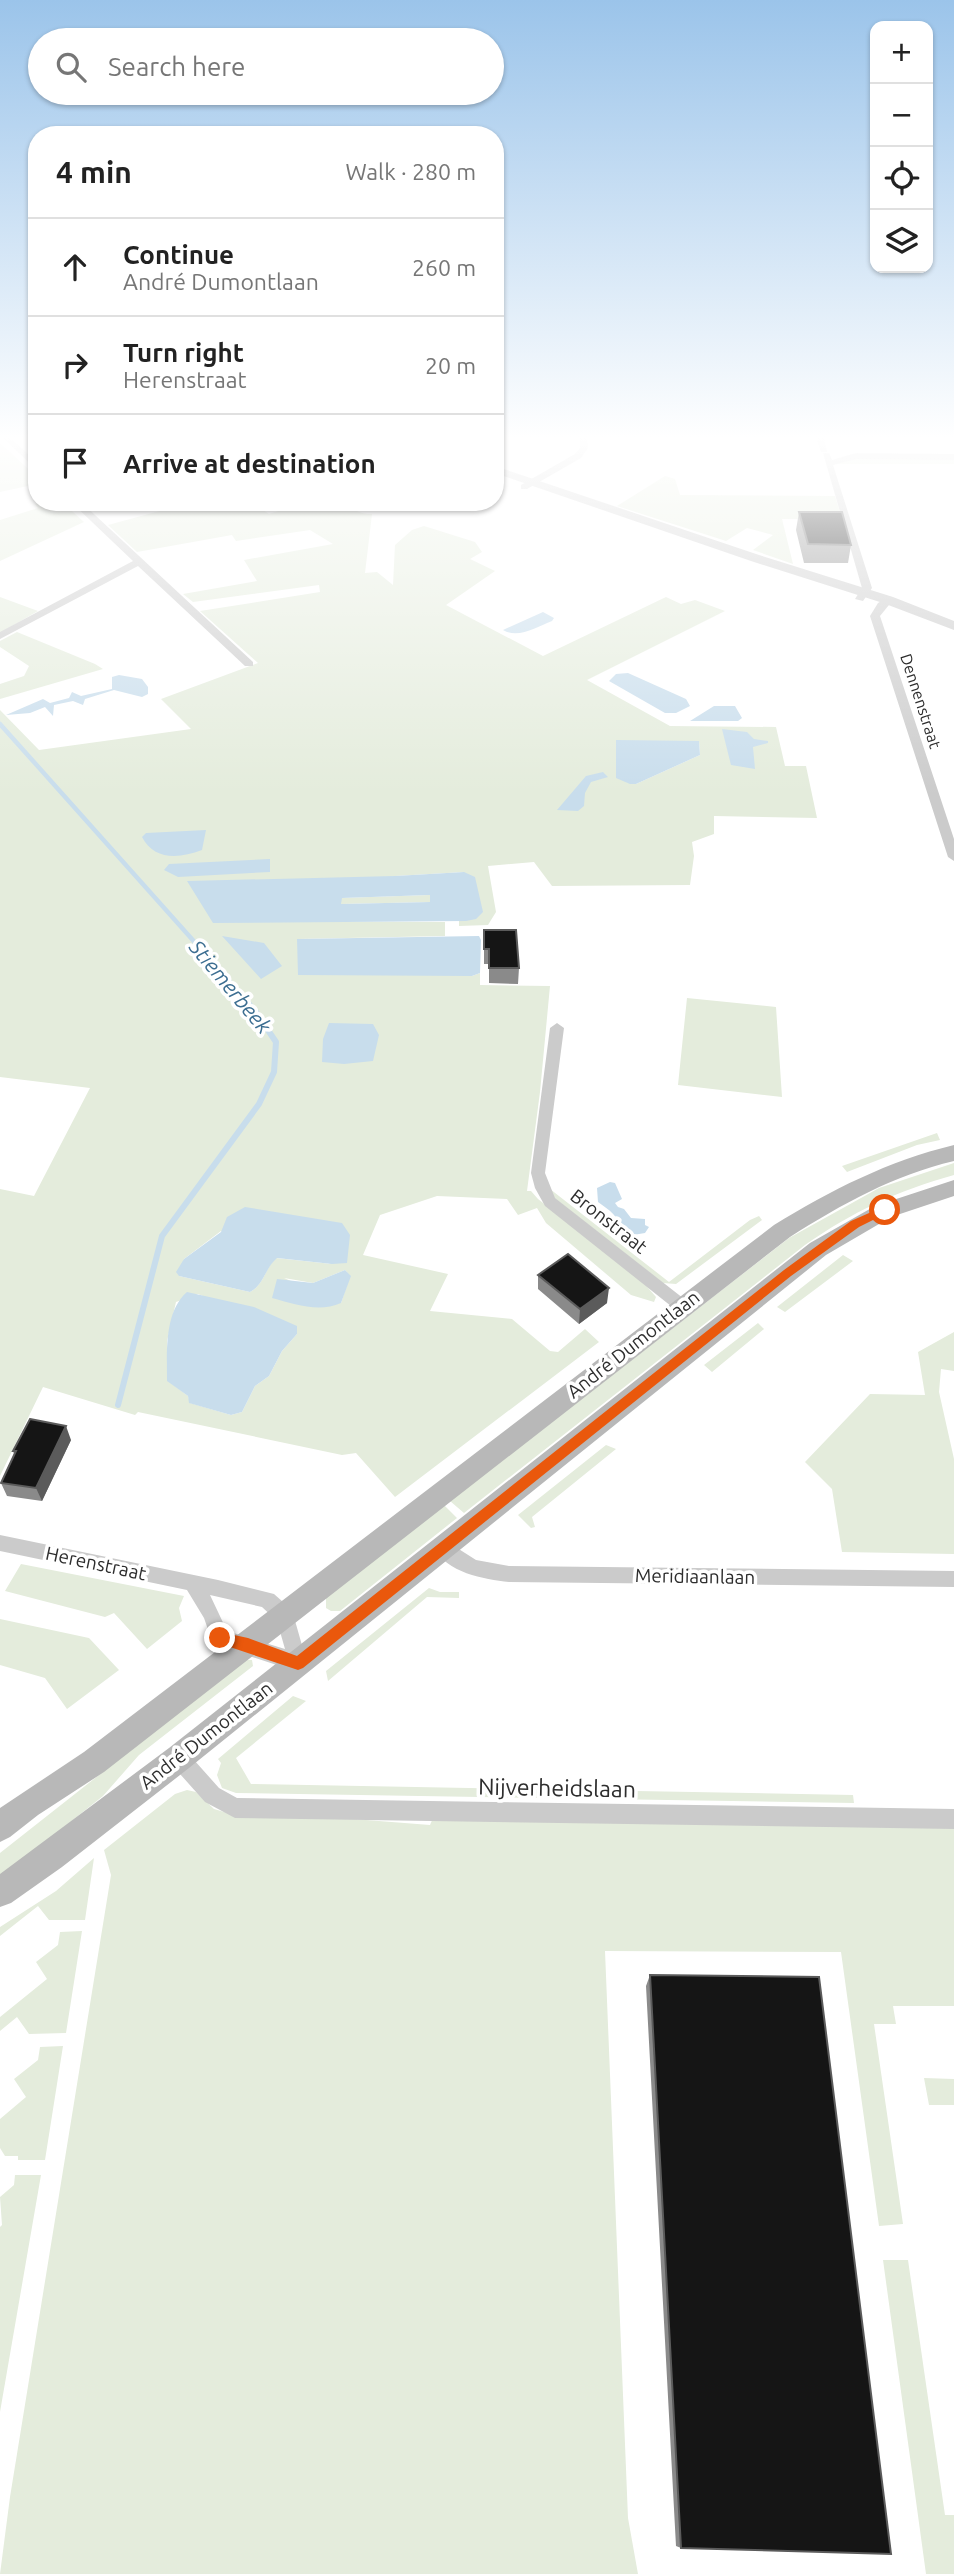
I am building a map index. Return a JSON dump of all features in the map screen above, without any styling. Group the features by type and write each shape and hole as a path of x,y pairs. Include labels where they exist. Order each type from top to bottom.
{"main road":[{"name":"André Dumontlaan","path":"0,1827 28,1805 94,1762 219,1664 248,1645 782,1231 834,1198 887,1174 954,1153"},
{"name":"André Dumontlaan","path":"0,1892 179,1758 837,1236 885,1210 954,1188"}],"street":[{"path":"132,555 249,664"},
{"path":"746,555 766,567 795,578 863,596 953,625"},
{"path":"857,555 867,588 863,596"},
{"path":"0,636 139,562"},
{"name":"Dennenstraat","path":"884,603 875,616 954,857"},
{"name":"Bronstraat","path":"557,1028 538,1173 542,1188 550,1202 682,1306"},
{"name":"Herenstraat","path":"0,1543 267,1601 285,1616"},
{"name":"Meridiaanlaan","path":"443,1548 458,1563 509,1574 954,1579"},
{"path":"193,1583 212,1615 220,1638 298,1663"},
{"path":"285,1616 298,1663"},
{"name":"Nijverheidslaan","path":"179,1758 212,1795 235,1808 954,1819"}],"green space":[{"path":"0,555 13,555 0,561"},
{"path":"271,555 367,555 365,573 377,572 393,585 394,555 477,555 470,559 495,571 446,605 543,656 666,597 681,604 695,600 725,611 587,680 670,726 776,727 785,766 806,766 817,818 714,816 714,834 692,842 694,856 690,885 552,886 534,862 488,866 496,912 488,925 459,926 459,921 466,921 464,872 395,876 212,921 445,922 445,936 297,939 472,976 480,973 480,985 550,986 527,1191 531,1191 643,1282 656,1297 654,1302 631,1295 546,1223 537,1208 518,1215 507,1199 437,1196 380,1215 363,1255 448,1274 430,1311 512,1319 550,1351 558,1352 585,1329 599,1342 395,1497 356,1453 342,1455 138,1412 135,1415 43,1387 0,1476 0,1189 34,1196 90,1088 0,1077 0,710 39,750 191,729 161,699 258,663 200,611 320,592 319,585 193,602 183,594 257,581 244,560","holes":["699,741 700,755 636,784 630,784","221,1231 332,1264 276,1258 255,1289 250,1292 179,1276 184,1259","345,1270 350,1276 341,1303 284,1278 313,1283","198,1294 297,1334 282,1351 269,1376 255,1386 242,1412 231,1415 190,1403 188,1396 167,1380 167,1341 176,1302"]},
{"path":"768,555 791,555 793,564"},
{"path":"0,597 38,611 0,633"},
{"path":"17,632 103,669 0,699 0,684 24,676 29,666 0,647 0,641"},
{"path":"430,895 431,902 341,904 341,898"},
{"path":"687,998 776,1007 782,1097 678,1085"},
{"path":"937,1133 940,1140 917,1145 847,1172 842,1166"},
{"path":"954,1163 954,1175 876,1203 805,1245 464,1513 450,1501 789,1238 879,1188"},
{"path":"550,1189 669,1282 750,1220 759,1216 762,1220 676,1284 663,1283 548,1193"},
{"path":"843,1255 853,1261 785,1312 777,1307"},
{"path":"758,1323 764,1329 712,1372 704,1365"},
{"path":"954,1332 954,1371 941,1369 939,1392 954,1459 954,1554 842,1552 832,1489 805,1462 870,1394 925,1395 918,1352"},
{"path":"606,1445 616,1449 532,1517 535,1527 531,1528 518,1515"},
{"path":"444,1505 457,1518 340,1611 326,1608 326,1598"},
{"path":"21,1564 184,1596 179,1608 182,1621 147,1649 114,1613 105,1617 5,1591"},
{"path":"429,1588 440,1592 459,1592 459,1598 427,1597 328,1681 326,1671"},
{"path":"0,1619 89,1638 119,1670 67,1709 45,1678 0,1665"},
{"path":"245,1660 252,1660 253,1666 139,1755 103,1796 0,1878 0,1853"},
{"path":"293,1696 306,1701 236,1758 251,1784 853,1795 854,1803 236,1793 222,1788 217,1775 221,1763 218,1759"},
{"path":"187,1790 196,1792 214,1809 231,1814 302,1815 430,1825 433,1818 954,1825 954,2006 893,2006 896,2024 874,2024 903,2224 879,2226 841,1952 605,1951 628,2518 638,2574 0,2574 10,2497 111,1875 104,1850 175,1794"},
{"path":"94,1858 85,1920 49,1920 38,1906 0,1936 0,1927 56,1891"},
{"path":"82,1931 66,2033 29,2034 17,2017 0,2031 0,2017 47,1979 36,1962 58,1945 60,1932"},
{"path":"63,2046 45,2160 18,2160 18,2156 5,2156 0,2148 0,2119 26,2097 14,2079 38,2060 40,2047"},
{"path":"924,2078 954,2079 954,2105 929,2105"},
{"path":"15,2175 41,2175 0,2412 0,2197 14,2185"},
{"path":"883,2260 908,2260 945,2515 954,2515 954,2574 926,2574"}],"water":[{"path":"543,612 554,618 552,621 521,633 503,630"},
{"path":"628,673 686,699 690,706 676,713 665,713 609,681 616,674"},
{"path":"119,675 142,679 148,687 148,694 142,697 114,690 85,699 83,705 73,701 54,705 53,716 45,707 30,713 6,715 43,699 50,703 69,698 72,692 81,696 112,689 112,677"},
{"path":"714,706 735,706 742,718 738,721 690,721"},
{"path":"722,729 747,732 754,739 768,741 753,747 755,769 731,765"},
{"path":"616,740 699,741 700,755 636,784 630,784 616,778"},
{"path":"603,772 608,777 591,782 585,793 584,806 578,811 557,810 586,776"},
{"path":"206,830 202,850 176,856 160,854 147,845 142,837 146,833"},
{"path":"270,859 270,872 178,877 164,870 169,864"},
{"path":"464,872 475,877 483,912 476,919 466,921 213,923 187,881","holes":["430,895 430,902 341,904 342,898"]},
{"path":"222,936 264,943 282,966 261,979"},
{"path":"479,936 480,973 472,976 298,975 297,939"},
{"path":"329,1023 373,1024 379,1035 373,1061 344,1064 322,1062 323,1039"},
{"path":"610,1182 615,1183 622,1199 615,1203 618,1207 624,1209 631,1218 645,1219 645,1225 649,1227 645,1233 627,1236 621,1232 614,1214 598,1202 597,1188"},
{"path":"245,1207 342,1223 350,1235 347,1263 277,1258 250,1292 179,1276 176,1272 184,1259 221,1232 227,1217"},
{"path":"345,1270 351,1276 341,1303 315,1307 272,1298 277,1279 313,1283"},
{"path":"187,1292 254,1307 297,1326 297,1334 282,1351 269,1376 255,1386 242,1412 231,1415 189,1403 188,1396 167,1381 168,1333 174,1310"}],"building":[{"path":"484,930 516,930 519,968 489,968 489,949 484,949"},
{"path":"568,1254 609,1288 580,1309 538,1275"},
{"path":"30,1419 66,1426 36,1488 1,1483 16,1451 13,1451"},
{"path":"650,1975 819,1977 891,2554 681,2548"}],"waterway":[{"name":"Stiemerbeek","path":"0,724 257,1012"},
{"name":"Stiemerbeek","path":"118,1405 162,1236 259,1104 274,1072 276,1042 255,1011"}],"route":[{"path":"220,1638 298,1663 818,1249 855,1224 885,1210"}]}
